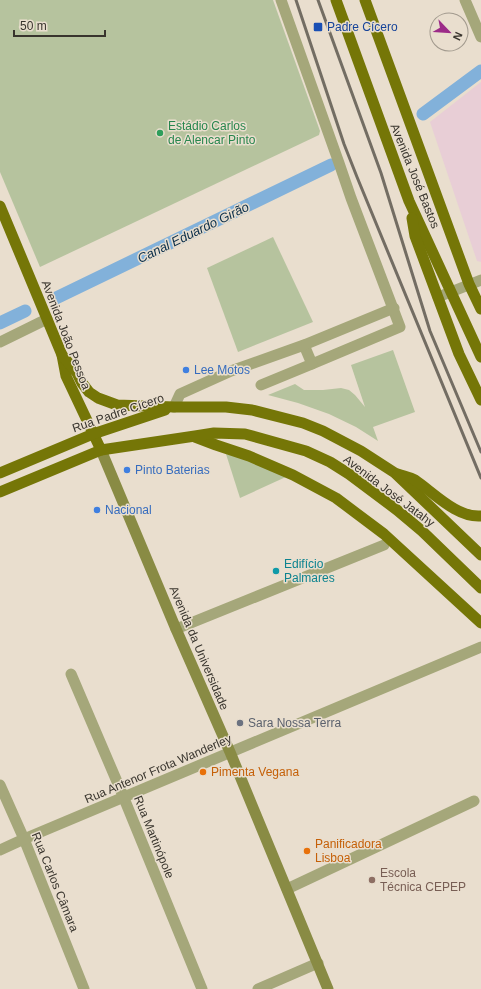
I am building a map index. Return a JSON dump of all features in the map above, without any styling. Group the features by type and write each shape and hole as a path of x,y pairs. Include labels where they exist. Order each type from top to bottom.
{"main road":[{"name":"Avenida José Bastos","path":"336,0 409,201 481,357"},
{"name":"Avenida José Bastos","path":"365,0 469,284 481,309"},
{"path":"409,201 416,236 438,297 459,354 481,400"},
{"name":"Avenida João Pessoa","path":"0,206 62,355 66,376 101,450"},
{"name":"Avenida José Jatahy","path":"62,355 77,373 89,392 98,398 117,405 226,407 252,410 303,423 323,431 361,451 395,473 481,555"},
{"name":"Rua Padre Cícero","path":"0,473 94,434 174,407"},
{"name":"Avenida José Jatahy","path":"194,436 214,433 246,434 306,452 330,462 349,474 422,531 481,588"},
{"path":"0,492 101,450 194,436 249,456 293,475 336,498 384,534 481,623"},
{"name":"Avenida da Universidade","path":"101,450 176,629 230,752 328,989"},
{"path":"395,473 414,479 446,504 465,514 475,517 481,516"}],"street":[{"path":"261,385 400,327 351,198 340,163 281,0"},
{"path":"465,0 481,37"},
{"path":"438,297 481,280"},
{"name":"Rua Padre Cícero","path":"174,407 180,394 231,371 304,345 394,308"},
{"path":"0,342 48,319"},
{"path":"304,345 312,364"},
{"path":"176,629 384,545"},
{"name":"Rua Antenor Frota Wanderley","path":"0,850 481,647"},
{"name":"Rua Martinópole","path":"71,674 202,989"},
{"name":"Rua Carlos Câmara","path":"0,785 24,839 84,989"},
{"path":"287,889 474,801"},
{"path":"258,989 318,963"}],"shaded area":[{"path":"481,82 481,262 477,261 430,122"}],"green space":[{"name":"Estádio Carlos de Alencar Pinto","path":"0,0 273,0 320,131 319,135 40,267 0,172"},
{"path":"273,237 313,322 238,352 207,268"},
{"path":"393,350 415,412 373,427 378,441 356,427 329,414 298,403 268,395 295,384 304,390 341,388 349,390 365,407 351,365"},
{"path":"226,454 248,459 288,476 240,498"}],"waterway":[{"name":"Canal Eduardo Girão","path":"423,114 481,71"},
{"name":"Canal Eduardo Girão","path":"54,299 331,165"},
{"name":"Canal Eduardo Girão","path":"0,323 25,311"}],"railway":[{"path":"296,0 344,144 481,478"},
{"path":"318,0 381,173 430,331 481,452"}],"place":[{"name":"Padre Cícero","path":"318,27"},
{"name":"Estádio Carlos de Alencar Pinto","path":"160,133"},
{"name":"Lee Motos","path":"186,370"},
{"name":"Pinto Baterias","path":"127,470"},
{"name":"Nacional","path":"97,510"},
{"name":"Edifício Palmares","path":"276,571"},
{"name":"Sara Nossa Terra","path":"240,723"},
{"name":"Pimenta Vegana","path":"203,772"},
{"name":"Panificadora Lisboa","path":"307,851"},
{"name":"Escola Técnica CEPEP","path":"372,880"}]}
